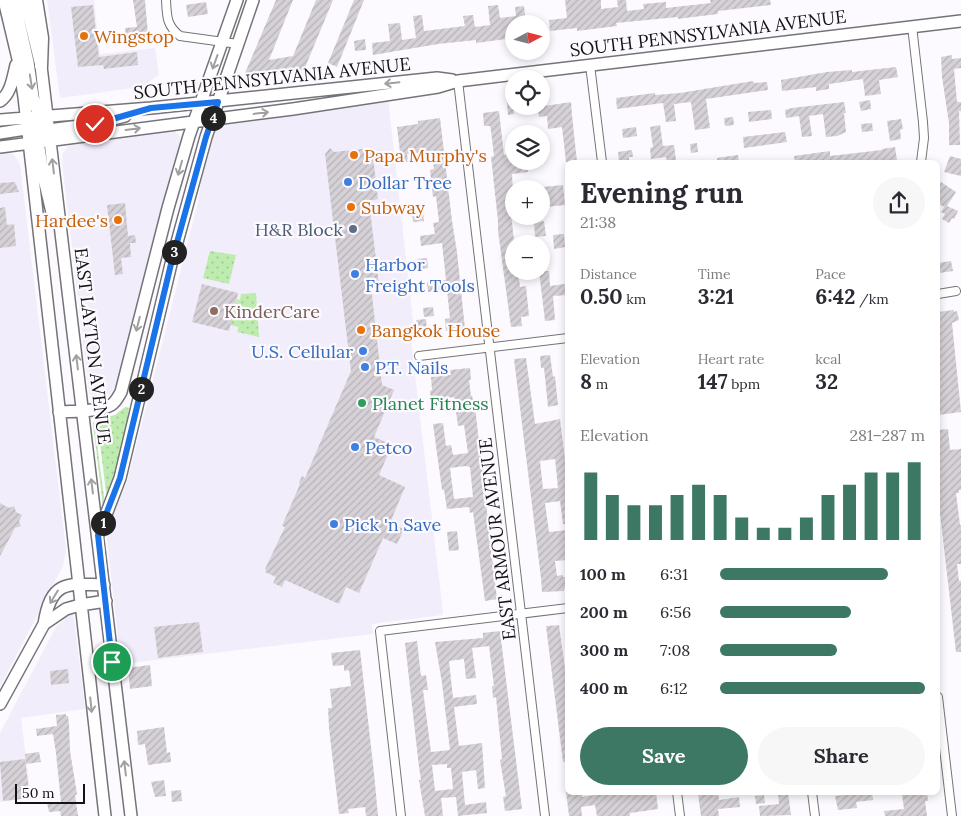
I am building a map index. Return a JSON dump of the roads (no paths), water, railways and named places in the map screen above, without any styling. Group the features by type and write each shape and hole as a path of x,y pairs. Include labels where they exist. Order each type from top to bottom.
{"main road":[{"path":"36,0 42,38 41,66"}],"street":[{"name":"EAST LAYTON AVENUE","path":"4,0 38,130 64,258 131,816"},
{"path":"0,133 38,130 28,62 14,0"},
{"name":"EAST LAYTON AVENUE","path":"25,0 41,66 38,130 59,412 105,816"},
{"path":"166,0 168,23 172,30 180,36 238,44"},
{"path":"59,412 83,411 110,406 116,401 121,392 168,208 194,121 237,0"},
{"path":"98,535 120,478 171,264 212,119 253,0"},
{"name":"SOUTH PENNSYLVANIA AVENUE","path":"0,147 38,130 151,108 437,78 458,80 961,20"},
{"path":"912,26 923,122 924,138 921,160"},
{"path":"0,101 4,99 11,86 18,59"},
{"path":"590,65 602,160"},
{"name":"SOUTH PENNSYLVANIA AVENUE","path":"0,120 38,130 194,121 438,87 458,80"},
{"name":"EAST ARMOUR AVENUE","path":"458,80 545,816"},
{"path":"940,294 956,291"},
{"path":"419,356 565,338"},
{"path":"0,704 44,624 46,609 57,590 67,584 104,584"},
{"path":"44,624 66,609 106,601"},
{"path":"402,816 380,631 565,608"},
{"path":"940,714 952,816"},
{"path":"677,795 680,816"},
{"path":"812,795 815,816"}],"place":[{"name":"Wingstop","path":"84,36"},
{"name":"Papa Murphy's","path":"354,155"},
{"name":"Dollar Tree","path":"348,182"},
{"name":"Subway","path":"351,207"},
{"name":"Hardee's","path":"118,220"},
{"name":"H&R Block","path":"353,229"},
{"name":"Harbor Freight Tools","path":"355,274"},
{"name":"KinderCare","path":"214,311"},
{"name":"Bangkok House","path":"361,330"},
{"name":"U.S. Cellular","path":"363,351"},
{"name":"P.T. Nails","path":"365,367"},
{"name":"Planet Fitness","path":"362,403"},
{"name":"Petco","path":"355,447"},
{"name":"Pick 'n Save","path":"334,524"}]}
